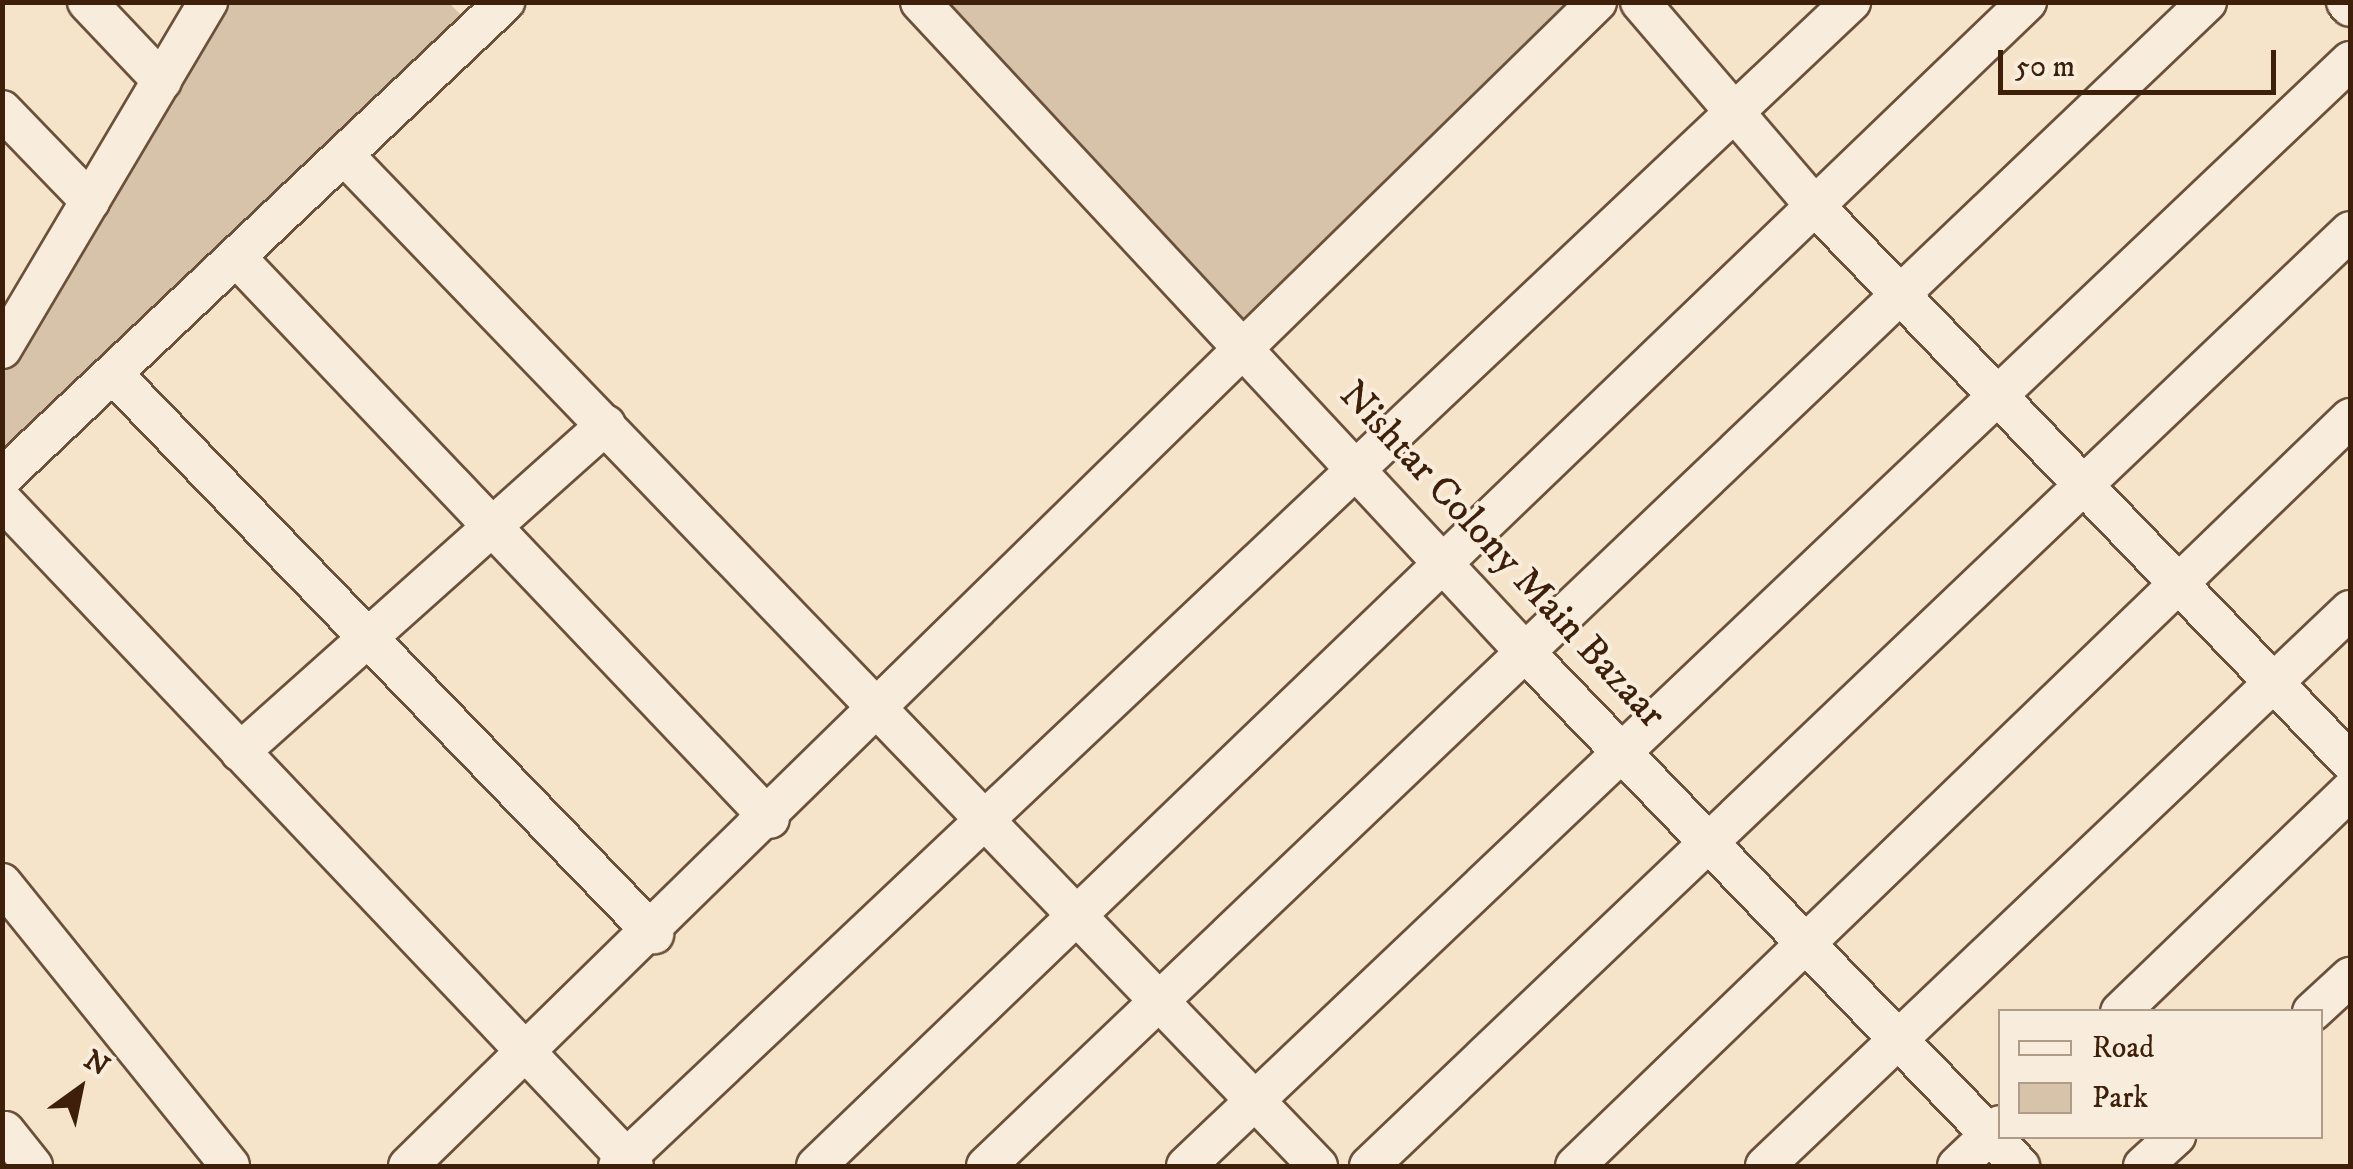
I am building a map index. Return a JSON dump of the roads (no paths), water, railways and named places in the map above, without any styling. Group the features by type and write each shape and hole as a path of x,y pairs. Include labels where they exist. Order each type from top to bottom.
{"street":[{"path":"87,2 162,81"},
{"path":"8,325 90,202 208,2"},
{"path":"2,478 505,2"},
{"name":"Nishtar Colony Main Bazaar","path":"920,2 1447,560 1524,652 1624,751 1898,1040 1996,1130"},
{"path":"408,1166 530,1056 1598,2"},
{"path":"1640,2 1815,206 1904,291 1997,396 2350,762"},
{"path":"2,500 530,1056 626,1164 982,820 1851,2"},
{"path":"816,1166 2026,2"},
{"path":"986,1166 2206,2"},
{"path":"1186,1166 2350,61"},
{"path":"2,110 90,202"},
{"path":"344,155 881,710 1156,1004 1318,1166"},
{"path":"1369,1166 2350,232"},
{"path":"236,258 770,819"},
{"path":"113,374 654,934"},
{"path":"1575,1166 2350,418"},
{"path":"240,752 367,636 494,531 606,425"},
{"path":"1765,1166 2350,610"},
{"path":"2123,1009 2350,791"},
{"path":"2,883 230,1166"},
{"path":"2315,1009 2350,976"},
{"path":"1957,1166 1996,1130"},
{"path":"5,1131 33,1166"},
{"name":"Nishtar Colony Main Bazaar","path":"2002,1139 2020,1166"},
{"path":"2143,1166 2173,1139"}]}
